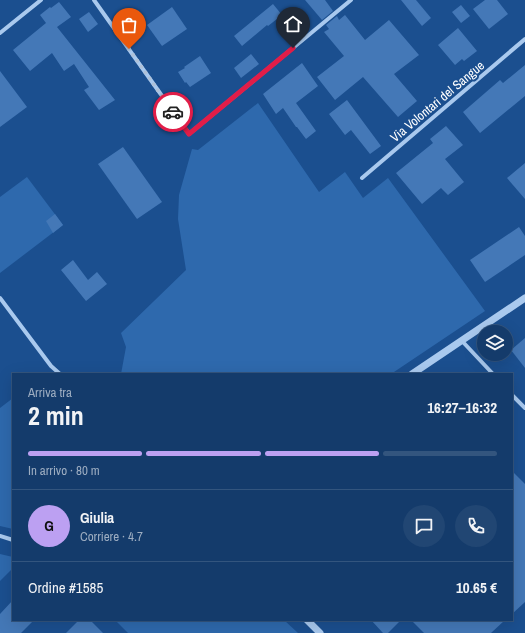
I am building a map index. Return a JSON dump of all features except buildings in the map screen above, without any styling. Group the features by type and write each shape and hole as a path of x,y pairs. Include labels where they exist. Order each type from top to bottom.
{"street":[{"path":"0,33 42,0"},
{"path":"94,0 189,134 351,0"},
{"name":"Via Volontari del Sangue","path":"362,178 525,39"},
{"path":"0,298 51,366 59,373"},
{"path":"414,373 525,298"},
{"path":"462,341 492,373"},
{"path":"513,396 525,408"},
{"path":"0,536 12,540"},
{"path":"308,621 320,633"}],"shaded area":[{"path":"258,103 319,192 345,172 363,198 388,178 485,311 392,373 121,373 126,347 121,333 186,270 178,219 179,195 192,149 198,150"},
{"path":"27,177 63,225 0,273 0,197"},
{"path":"12,399 12,529 0,526 0,408"},
{"path":"0,554 12,557 12,569 0,581"},
{"path":"116,621 285,621 298,633 128,633"}],"way so far":[{"path":"129,49 173,112"}],"route":[{"path":"173,112 189,134 293,48"}]}
